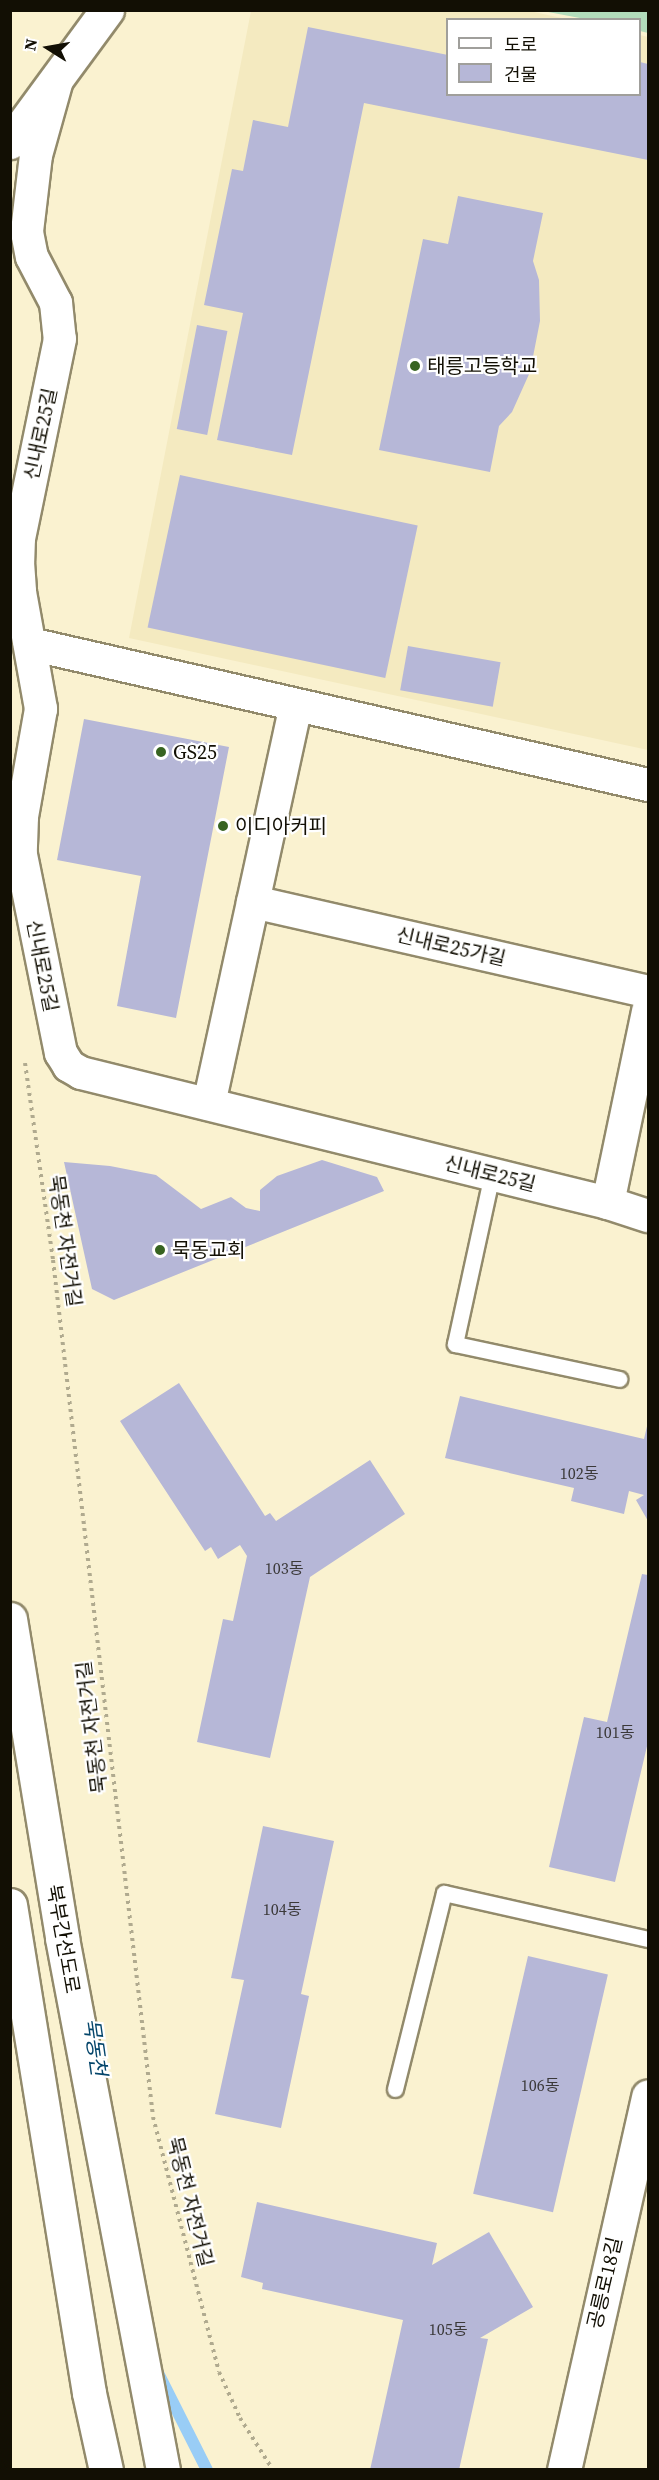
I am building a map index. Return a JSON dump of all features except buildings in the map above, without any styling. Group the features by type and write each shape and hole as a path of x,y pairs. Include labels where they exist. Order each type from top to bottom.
{"main road":[{"path":"10,142 107,10"},
{"name":"북부간선도로","path":"10,1619 62,1938 163,2469"},
{"path":"10,1905 89,2393 106,2469"},
{"name":"공릉로18길","path":"564,2469 648,2096"}],"street":[{"name":"신내로25길","path":"58,77 36,155 28,225 30,251 57,303 60,339 19,538 20,592 41,709 22,817 21,855 61,1053 69,1066 81,1073 608,1203 648,1216"},
{"path":"10,264 42,275"},
{"path":"30,644 648,784"},
{"path":"209,1104 296,705"},
{"name":"신내로25가길","path":"253,902 648,992"},
{"path":"608,1203 648,1011"}],"lane":[{"path":"492,1174 455,1344 619,1379"},
{"path":"395,2089 444,1893 648,1939"}],"path":[{"name":"묵동천 자전거길","path":"24,1054 53,1260 153,2117 219,2372 240,2418 273,2469"}],"shaded area":[{"name":"태릉고등학교","path":"525,10 561,18 446,18 446,96 641,96 641,35 648,37 648,750 129,638 251,11"}],"green space":[{"path":"543,11 648,11 648,33 641,31 641,18 580,18"}],"waterway":[{"name":"묵동천","path":"156,2369 207,2470"}],"place":[{"name":"태릉고등학교","path":"415,366"},
{"name":"GS25","path":"161,752"},
{"name":"이디아커피","path":"223,826"},
{"name":"묵동교회","path":"160,1250"}]}
